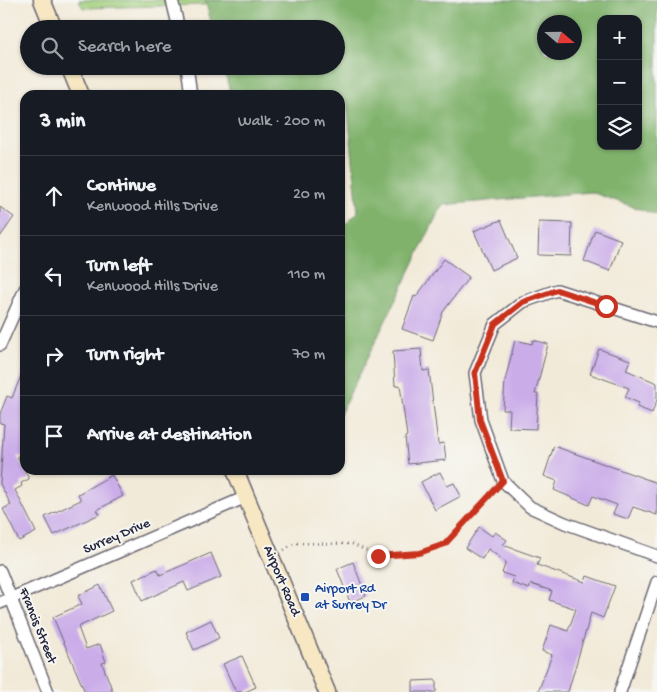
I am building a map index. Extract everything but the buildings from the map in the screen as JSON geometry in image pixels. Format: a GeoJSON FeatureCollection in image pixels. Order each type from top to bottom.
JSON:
{"type":"FeatureCollection","features":[{"type":"Feature","properties":{"kind":"main road"},"geometry":{"type":"LineString","coordinates":[[42,0],[50,20]]}},
{"type":"Feature","properties":{"kind":"main road"},"geometry":{"type":"LineString","coordinates":[[73,75],[79,90]]}},
{"type":"Feature","properties":{"kind":"main road","name":"Airport Road"},"geometry":{"type":"LineString","coordinates":[[237,475],[327,692]]}},
{"type":"Feature","properties":{"kind":"street"},"geometry":{"type":"LineString","coordinates":[[172,0],[177,20]]}},
{"type":"Feature","properties":{"kind":"street"},"geometry":{"type":"LineString","coordinates":[[188,75],[190,90]]}},
{"type":"Feature","properties":{"kind":"street"},"geometry":{"type":"LineString","coordinates":[[657,322],[557,290],[523,302],[495,324],[475,373],[480,420],[503,481],[530,507],[565,523],[657,556]]}},
{"type":"Feature","properties":{"kind":"street"},"geometry":{"type":"LineString","coordinates":[[0,345],[20,300]]}},
{"type":"Feature","properties":{"kind":"street","name":"Surrey Drive"},"geometry":{"type":"LineString","coordinates":[[5,601],[246,497]]}},
{"type":"Feature","properties":{"kind":"street","name":"Francis Street"},"geometry":{"type":"LineString","coordinates":[[0,571],[5,601],[48,692]]}},
{"type":"Feature","properties":{"kind":"street"},"geometry":{"type":"LineString","coordinates":[[620,692],[657,582]]}},
{"type":"Feature","properties":{"kind":"path"},"geometry":{"type":"LineString","coordinates":[[271,557],[295,543],[352,544],[378,556],[419,553],[445,544],[503,481]]}},
{"type":"Feature","properties":{"kind":"green space"},"geometry":{"type":"Polygon","coordinates":[[[79,0],[238,0],[235,4],[83,8],[79,0]]]}},
{"type":"Feature","properties":{"kind":"green space"},"geometry":{"type":"Polygon","coordinates":[[[205,0],[657,0],[657,215],[591,192],[442,205],[345,404],[345,225],[358,212],[345,90],[230,90],[225,75],[345,75],[345,20],[211,20],[205,0]]]}},
{"type":"Feature","properties":{"kind":"place","name":"Airport Rd at Surrey Dr"},"geometry":{"type":"Point","coordinates":[305,597]}},
{"type":"Feature","properties":{"kind":"route"},"geometry":{"type":"LineString","coordinates":[[378,556],[419,553],[445,544],[503,481],[480,420],[475,373],[495,324],[523,302],[557,290],[606,306]]}}]}
